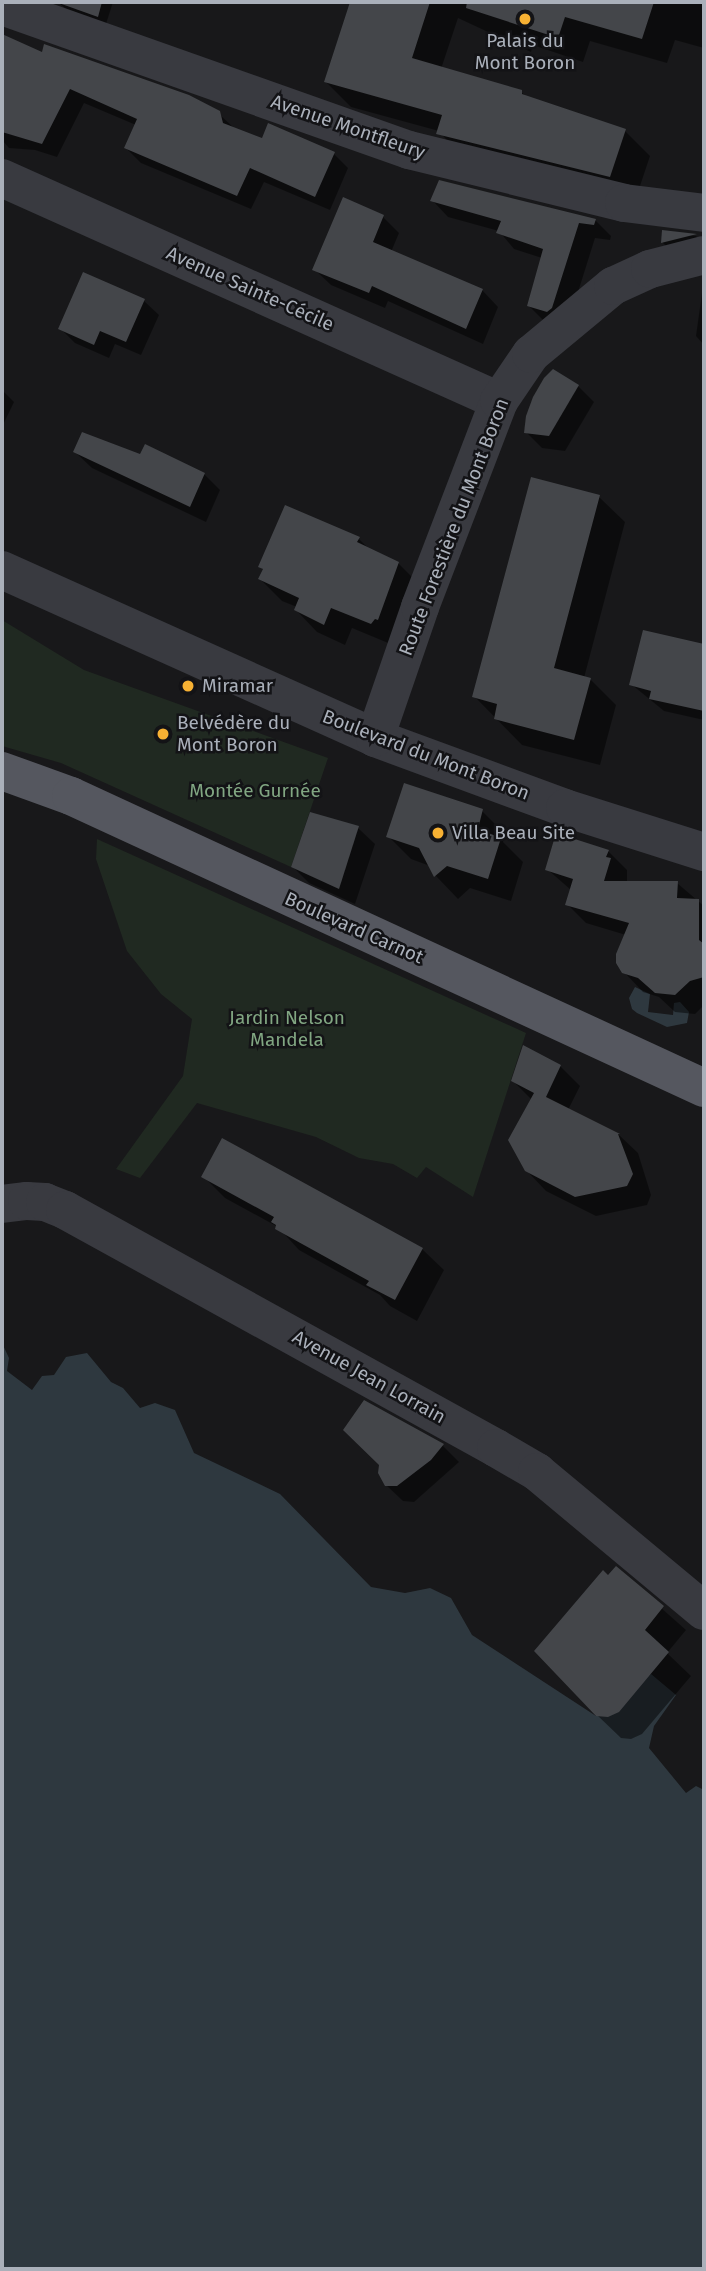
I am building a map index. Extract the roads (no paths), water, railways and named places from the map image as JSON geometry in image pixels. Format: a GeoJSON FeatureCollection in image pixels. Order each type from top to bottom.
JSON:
{"type":"FeatureCollection","features":[{"type":"Feature","properties":{"kind":"main road","name":"Boulevard Carnot"},"geometry":{"type":"LineString","coordinates":[[2,771],[71,796],[704,1088]]}},
{"type":"Feature","properties":{"kind":"street","name":"Avenue Montfleury"},"geometry":{"type":"LineString","coordinates":[[2,6],[409,150],[624,204],[704,212]]}},
{"type":"Feature","properties":{"kind":"street","name":"Avenue Sainte-Cécile"},"geometry":{"type":"LineString","coordinates":[[2,178],[499,401]]}},
{"type":"Feature","properties":{"kind":"street","name":"Route Forestière du Mont Boron"},"geometry":{"type":"LineString","coordinates":[[375,738],[499,401],[531,354],[612,286],[650,269],[704,255]]}},
{"type":"Feature","properties":{"kind":"street","name":"Boulevard du Mont Boron"},"geometry":{"type":"LineString","coordinates":[[2,570],[375,738],[565,808],[704,852]]}},
{"type":"Feature","properties":{"kind":"street"},"geometry":{"type":"LineString","coordinates":[[2,1172],[15,1202]]}},
{"type":"Feature","properties":{"kind":"street","name":"Avenue Jean Lorrain"},"geometry":{"type":"LineString","coordinates":[[15,1202],[45,1202],[87,1222],[517,1460],[537,1472],[704,1611]]}},
{"type":"Feature","properties":{"kind":"place","name":"Palais du Mont Boron"},"geometry":{"type":"Point","coordinates":[525,19]}},
{"type":"Feature","properties":{"kind":"place","name":"Miramar"},"geometry":{"type":"Point","coordinates":[188,686]}},
{"type":"Feature","properties":{"kind":"place","name":"Belvédère du Mont Boron"},"geometry":{"type":"Point","coordinates":[163,734]}},
{"type":"Feature","properties":{"kind":"place","name":"Villa Beau Site"},"geometry":{"type":"Point","coordinates":[438,833]}},
{"type":"Feature","properties":{"kind":"park label","name":"Montée Gurnée"},"geometry":{"type":"Point","coordinates":[255,791]}},
{"type":"Feature","properties":{"kind":"park label","name":"Jardin Nelson Mandela"},"geometry":{"type":"Point","coordinates":[287,1029]}}]}
